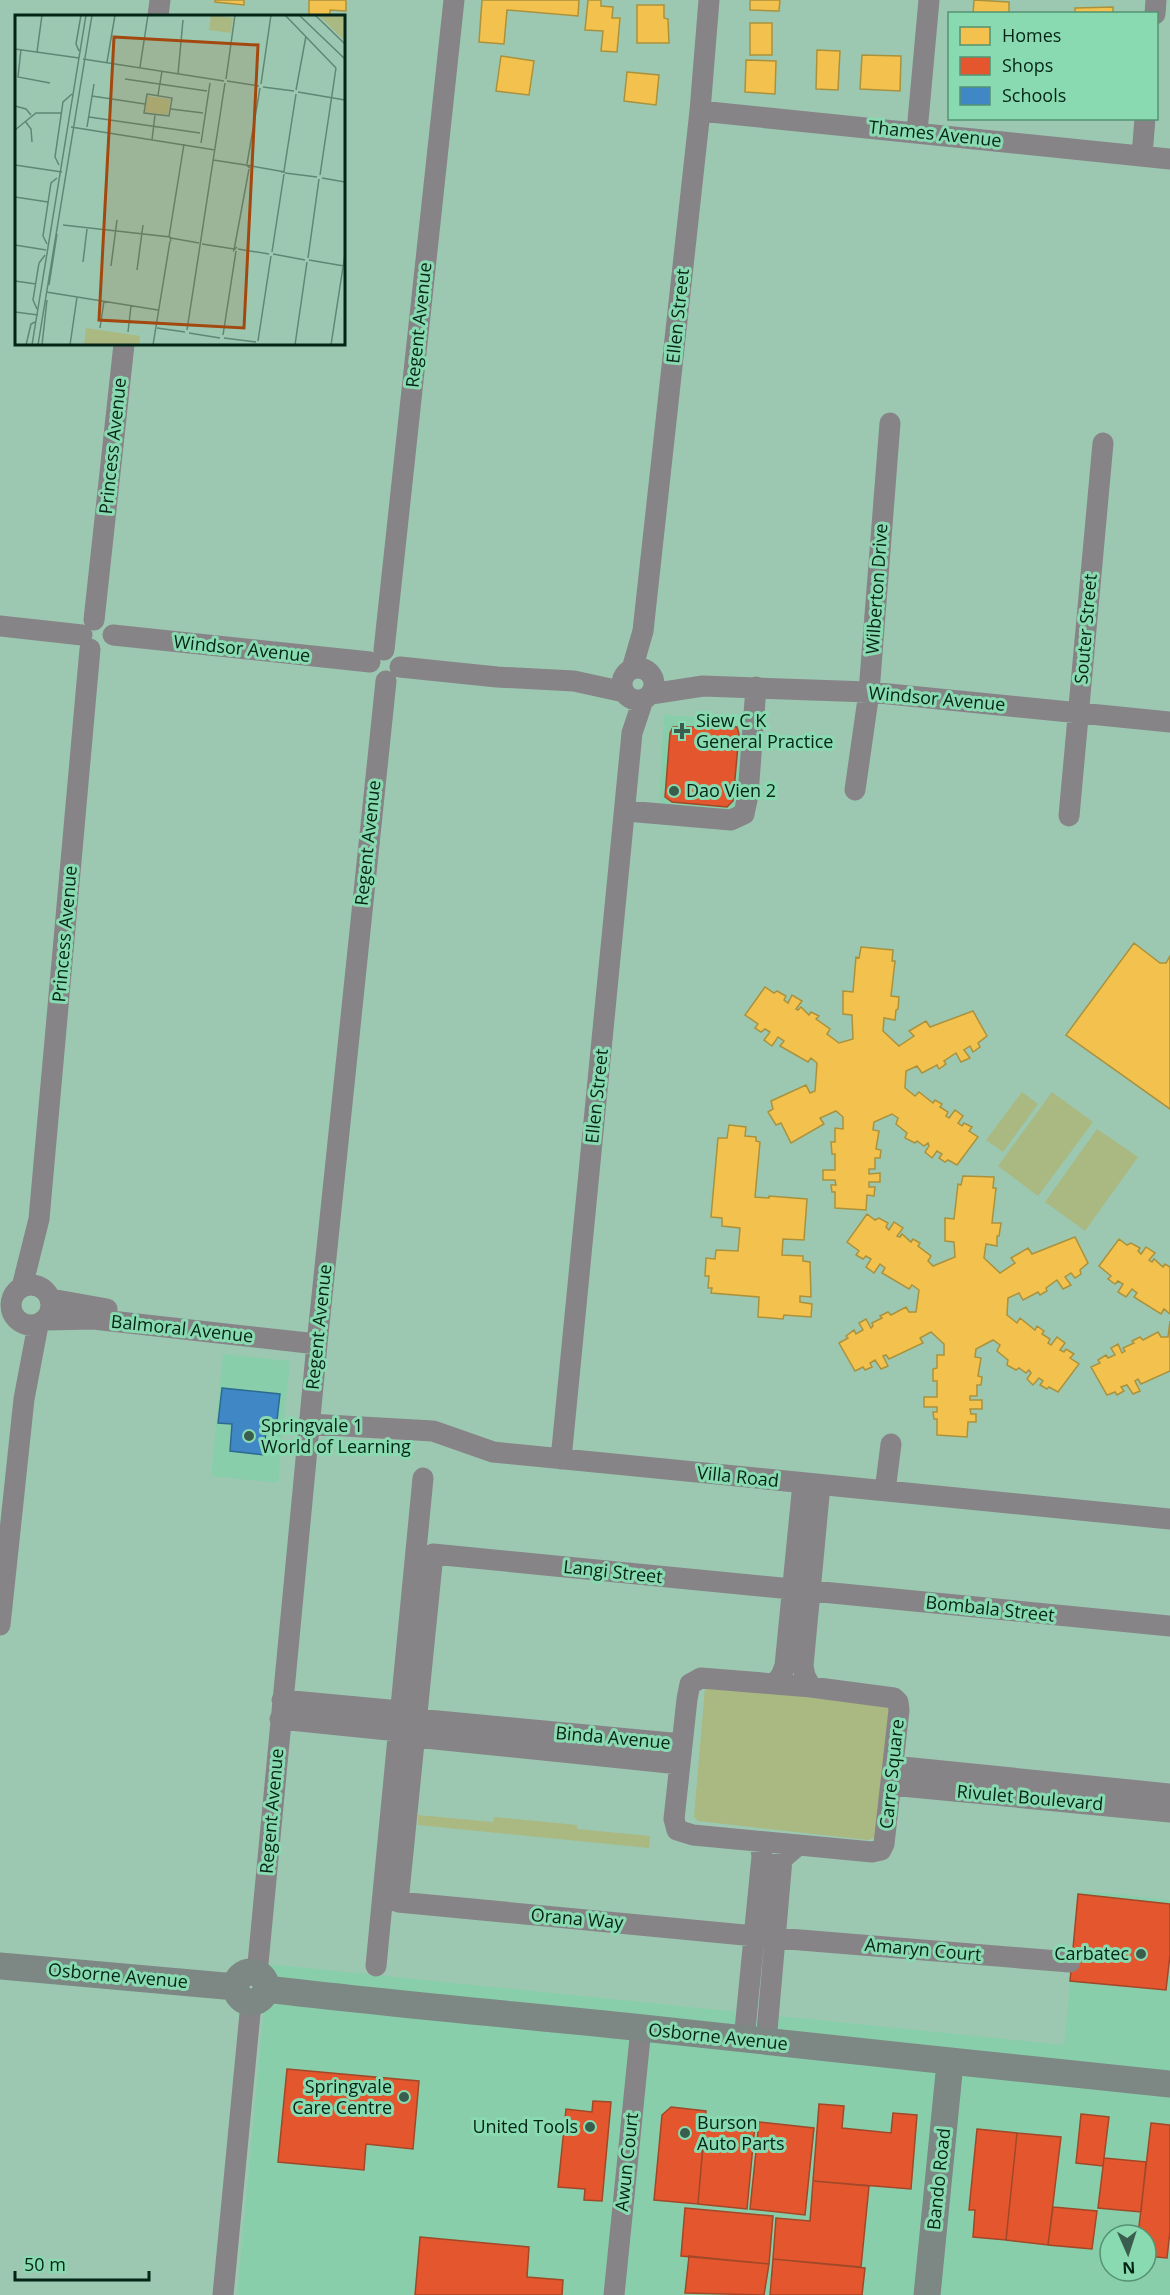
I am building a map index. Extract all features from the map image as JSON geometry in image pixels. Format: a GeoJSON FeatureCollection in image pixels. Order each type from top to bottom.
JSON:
{"type":"FeatureCollection","features":[{"type":"Feature","properties":{"kind":"main road","name":"Osborne Avenue"},"geometry":{"type":"LineString","coordinates":[[0,1966],[253,1988],[950,2063],[1170,2084]]}},
{"type":"Feature","properties":{"kind":"main road","name":"Bando Road"},"geometry":{"type":"LineString","coordinates":[[927,2295],[950,2063]]}},
{"type":"Feature","properties":{"kind":"street"},"geometry":{"type":"LineString","coordinates":[[158,15],[160,0]]}},
{"type":"Feature","properties":{"kind":"street","name":"Regent Avenue"},"geometry":{"type":"LineString","coordinates":[[377,656],[454,0]]}},
{"type":"Feature","properties":{"kind":"street","name":"Ellen Street"},"geometry":{"type":"LineString","coordinates":[[561,1458],[643,632],[700,111],[709,0]]}},
{"type":"Feature","properties":{"kind":"street"},"geometry":{"type":"LineString","coordinates":[[917,132],[929,0]]}},
{"type":"Feature","properties":{"kind":"street","name":"Thames Avenue"},"geometry":{"type":"LineString","coordinates":[[700,111],[1170,159]]}},
{"type":"Feature","properties":{"kind":"street"},"geometry":{"type":"LineString","coordinates":[[1142,156],[1145,120]]}},
{"type":"Feature","properties":{"kind":"street","name":"Princess Avenue"},"geometry":{"type":"LineString","coordinates":[[0,1625],[24,1399],[46,1309],[39,1220],[89,635],[124,345]]}},
{"type":"Feature","properties":{"kind":"street","name":"Wilberton Drive"},"geometry":{"type":"LineString","coordinates":[[855,790],[869,692],[890,423]]}},
{"type":"Feature","properties":{"kind":"street","name":"Souter Street"},"geometry":{"type":"LineString","coordinates":[[1069,816],[1102,443]]}},
{"type":"Feature","properties":{"kind":"street"},"geometry":{"type":"LineString","coordinates":[[0,626],[89,635]]}},
{"type":"Feature","properties":{"kind":"street","name":"Windsor Avenue"},"geometry":{"type":"LineString","coordinates":[[89,635],[96,651],[106,649],[113,640],[113,635],[377,656]]}},
{"type":"Feature","properties":{"kind":"street"},"geometry":{"type":"LineString","coordinates":[[377,656],[371,673],[376,679],[393,674]]}},
{"type":"Feature","properties":{"kind":"street","name":"Regent Avenue"},"geometry":{"type":"LineString","coordinates":[[223,2295],[318,1337],[393,674]]}},
{"type":"Feature","properties":{"kind":"street","name":"Windsor Avenue"},"geometry":{"type":"LineString","coordinates":[[393,674],[869,692],[1170,722]]}},
{"type":"Feature","properties":{"kind":"street"},"geometry":{"type":"LineString","coordinates":[[626,811],[731,819],[744,814],[748,795],[756,687]]}},
{"type":"Feature","properties":{"kind":"street","name":"Princess Avenue"},"geometry":{"type":"LineString","coordinates":[[24,1399],[11,1305],[39,1220]]}},
{"type":"Feature","properties":{"kind":"street"},"geometry":{"type":"LineString","coordinates":[[35,1285],[46,1309],[27,1325],[11,1305],[35,1285]]}},
{"type":"Feature","properties":{"kind":"street","name":"Balmoral Avenue"},"geometry":{"type":"LineString","coordinates":[[46,1309],[93,1319],[318,1337]]}},
{"type":"Feature","properties":{"kind":"street","name":"Villa Road"},"geometry":{"type":"LineString","coordinates":[[309,1424],[433,1431],[493,1452],[1170,1519]]}},
{"type":"Feature","properties":{"kind":"street"},"geometry":{"type":"LineString","coordinates":[[885,1491],[891,1444]]}},
{"type":"Feature","properties":{"kind":"street"},"geometry":{"type":"LineString","coordinates":[[375,1966],[407,1725],[423,1478]]}},
{"type":"Feature","properties":{"kind":"street"},"geometry":{"type":"LineString","coordinates":[[774,1684],[781,1676],[785,1666],[801,1591],[811,1484]]}},
{"type":"Feature","properties":{"kind":"street","name":"Langi Street"},"geometry":{"type":"LineString","coordinates":[[407,1725],[433,1554],[801,1591]]}},
{"type":"Feature","properties":{"kind":"street"},"geometry":{"type":"LineString","coordinates":[[801,1591],[803,1666],[811,1688]]}},
{"type":"Feature","properties":{"kind":"street","name":"Bombala Street"},"geometry":{"type":"LineString","coordinates":[[801,1591],[1170,1626]]}},
{"type":"Feature","properties":{"kind":"street","name":"Carre Square"},"geometry":{"type":"LineString","coordinates":[[708,1678],[774,1684],[894,1698],[898,1702],[892,1776],[884,1844],[881,1850],[872,1852],[797,1846],[687,1834],[677,1830],[674,1820],[690,1684],[693,1681],[708,1678]]}},
{"type":"Feature","properties":{"kind":"street","name":"Binda Avenue"},"geometry":{"type":"LineString","coordinates":[[281,1709],[544,1741],[681,1754]]}},
{"type":"Feature","properties":{"kind":"street","name":"Orana Way"},"geometry":{"type":"LineString","coordinates":[[407,1725],[398,1902],[766,1937]]}},
{"type":"Feature","properties":{"kind":"street","name":"Rivulet Boulevard"},"geometry":{"type":"LineString","coordinates":[[892,1776],[1080,1794],[1170,1794]]}},
{"type":"Feature","properties":{"kind":"street","name":"Rivulet Boulevard"},"geometry":{"type":"LineString","coordinates":[[1080,1794],[1170,1812]]}},
{"type":"Feature","properties":{"kind":"street"},"geometry":{"type":"LineString","coordinates":[[760,1842],[766,1937]]}},
{"type":"Feature","properties":{"kind":"street"},"geometry":{"type":"LineString","coordinates":[[755,2041],[766,1937],[782,1859],[797,1846]]}},
{"type":"Feature","properties":{"kind":"street","name":"Amaryn Court"},"geometry":{"type":"LineString","coordinates":[[766,1937],[1070,1962]]}},
{"type":"Feature","properties":{"kind":"street","name":"Awun Court"},"geometry":{"type":"LineString","coordinates":[[614,2295],[641,2028]]}},
{"type":"Feature","properties":{"kind":"shaded area"},"geometry":{"type":"Polygon","coordinates":[[[664,715],[748,720],[741,809],[727,815],[659,804],[664,715]]]}},
{"type":"Feature","properties":{"kind":"shaded area"},"geometry":{"type":"Polygon","coordinates":[[[1022,1092],[1038,1104],[1003,1152],[986,1140],[1022,1092]]]}},
{"type":"Feature","properties":{"kind":"shaded area"},"geometry":{"type":"Polygon","coordinates":[[[1052,1092],[1093,1122],[1038,1196],[998,1166],[1052,1092]]]}},
{"type":"Feature","properties":{"kind":"shaded area"},"geometry":{"type":"Polygon","coordinates":[[[1097,1129],[1138,1157],[1085,1231],[1045,1202],[1097,1129]]]}},
{"type":"Feature","properties":{"kind":"shaded area","name":"Springvale 1 World of Learning"},"geometry":{"type":"Polygon","coordinates":[[[223,1354],[290,1361],[278,1483],[211,1476],[223,1354]]]}},
{"type":"Feature","properties":{"kind":"shaded area"},"geometry":{"type":"Polygon","coordinates":[[[705,1688],[890,1702],[881,1836],[868,1840],[698,1821],[694,1817],[705,1688]]]}},
{"type":"Feature","properties":{"kind":"shaded area"},"geometry":{"type":"Polygon","coordinates":[[[418,1815],[493,1822],[494,1817],[577,1825],[577,1829],[650,1836],[649,1848],[418,1825],[418,1815]]]}},
{"type":"Feature","properties":{"kind":"shaded area"},"geometry":{"type":"Polygon","coordinates":[[[1082,1891],[1170,1900],[1170,2295],[237,2295],[268,1964],[1064,2045],[1078,1894],[1082,1891]]]}},
{"type":"Feature","properties":{"kind":"building: Homes"},"geometry":{"type":"Polygon","coordinates":[[[215,0],[244,0],[244,5],[215,2],[215,0]]]}},
{"type":"Feature","properties":{"kind":"building: Homes"},"geometry":{"type":"Polygon","coordinates":[[[309,0],[346,0],[346,11],[330,10],[330,15],[309,15],[309,0]]]}},
{"type":"Feature","properties":{"kind":"building: Homes"},"geometry":{"type":"Polygon","coordinates":[[[482,0],[579,0],[578,16],[507,10],[504,44],[479,42],[482,0]]]}},
{"type":"Feature","properties":{"kind":"building: Homes"},"geometry":{"type":"Polygon","coordinates":[[[588,0],[601,0],[601,6],[613,7],[612,18],[620,18],[617,52],[601,51],[603,31],[585,30],[588,0]]]}},
{"type":"Feature","properties":{"kind":"building: Homes"},"geometry":{"type":"Polygon","coordinates":[[[750,0],[780,0],[779,11],[750,10],[750,0]]]}},
{"type":"Feature","properties":{"kind":"building: Homes"},"geometry":{"type":"Polygon","coordinates":[[[974,0],[1009,2],[1009,12],[973,12],[974,0]]]}},
{"type":"Feature","properties":{"kind":"building: Homes"},"geometry":{"type":"Polygon","coordinates":[[[637,5],[664,5],[664,18],[668,19],[669,43],[637,43],[637,5]]]}},
{"type":"Feature","properties":{"kind":"building: Homes"},"geometry":{"type":"Polygon","coordinates":[[[1113,7],[1113,12],[1075,12],[1075,8],[1113,7]]]}},
{"type":"Feature","properties":{"kind":"building: Homes"},"geometry":{"type":"Polygon","coordinates":[[[750,23],[772,23],[772,55],[750,55],[750,23]]]}},
{"type":"Feature","properties":{"kind":"building: Homes"},"geometry":{"type":"Polygon","coordinates":[[[817,50],[840,51],[838,90],[816,89],[817,50]]]}},
{"type":"Feature","properties":{"kind":"building: Homes"},"geometry":{"type":"Polygon","coordinates":[[[862,55],[901,56],[900,91],[860,89],[862,55]]]}},
{"type":"Feature","properties":{"kind":"building: Homes"},"geometry":{"type":"Polygon","coordinates":[[[501,56],[534,61],[529,95],[496,91],[501,56]]]}},
{"type":"Feature","properties":{"kind":"building: Homes"},"geometry":{"type":"Polygon","coordinates":[[[746,60],[776,61],[775,94],[745,92],[746,60]]]}},
{"type":"Feature","properties":{"kind":"building: Homes"},"geometry":{"type":"Polygon","coordinates":[[[627,72],[659,75],[656,105],[624,101],[627,72]]]}},
{"type":"Feature","properties":{"kind":"building: Homes"},"geometry":{"type":"Polygon","coordinates":[[[1134,943],[1160,963],[1166,963],[1170,956],[1170,1109],[1066,1035],[1134,943]]]}},
{"type":"Feature","properties":{"kind":"building: Homes"},"geometry":{"type":"Polygon","coordinates":[[[861,947],[893,950],[892,961],[895,961],[891,996],[899,997],[898,1009],[895,1020],[884,1018],[883,1031],[899,1046],[914,1036],[909,1031],[926,1021],[930,1027],[973,1011],[987,1036],[978,1043],[980,1047],[973,1052],[970,1046],[964,1050],[970,1058],[961,1062],[956,1053],[944,1061],[946,1064],[939,1069],[937,1065],[922,1073],[917,1066],[906,1071],[905,1088],[915,1096],[919,1092],[933,1103],[935,1100],[942,1104],[940,1107],[948,1112],[946,1116],[949,1118],[955,1110],[963,1116],[958,1123],[972,1127],[969,1131],[978,1137],[957,1165],[939,1158],[942,1154],[937,1151],[932,1158],[925,1152],[929,1146],[928,1143],[924,1146],[917,1141],[915,1143],[905,1138],[907,1133],[896,1124],[898,1118],[892,1114],[874,1122],[873,1130],[879,1131],[876,1149],[881,1150],[880,1158],[875,1158],[875,1169],[869,1169],[869,1174],[880,1173],[880,1182],[869,1182],[869,1187],[875,1187],[874,1196],[867,1195],[866,1210],[835,1208],[835,1192],[832,1192],[831,1185],[836,1185],[835,1180],[823,1180],[823,1170],[835,1170],[835,1154],[832,1154],[831,1142],[835,1142],[835,1128],[843,1129],[843,1117],[836,1111],[820,1118],[824,1124],[791,1143],[781,1123],[776,1125],[768,1112],[773,1109],[771,1101],[806,1085],[810,1093],[815,1091],[817,1063],[811,1058],[808,1062],[780,1046],[784,1041],[778,1037],[772,1046],[764,1040],[770,1032],[765,1029],[761,1032],[755,1028],[758,1024],[745,1015],[765,987],[774,993],[777,991],[786,996],[784,1000],[788,1003],[792,995],[802,1001],[796,1009],[801,1007],[809,1015],[811,1012],[819,1016],[816,1019],[830,1029],[827,1034],[839,1043],[853,1039],[852,1015],[843,1014],[843,991],[853,992],[856,957],[859,958],[861,947]]]}},
{"type":"Feature","properties":{"kind":"building: Homes"},"geometry":{"type":"Polygon","coordinates":[[[729,1125],[746,1127],[745,1136],[756,1137],[756,1141],[760,1142],[755,1197],[807,1199],[804,1240],[783,1239],[782,1255],[803,1256],[803,1261],[810,1262],[811,1297],[800,1296],[800,1302],[812,1304],[811,1317],[784,1315],[783,1319],[758,1317],[759,1297],[711,1293],[712,1288],[708,1288],[709,1276],[705,1276],[706,1258],[715,1259],[716,1250],[738,1251],[740,1228],[722,1226],[722,1218],[711,1217],[718,1138],[727,1138],[729,1125]]]}},
{"type":"Feature","properties":{"kind":"building: Homes"},"geometry":{"type":"Polygon","coordinates":[[[963,1176],[994,1177],[993,1188],[996,1188],[992,1223],[1001,1223],[997,1246],[986,1244],[984,1258],[1000,1273],[1015,1263],[1011,1258],[1028,1248],[1032,1254],[1075,1237],[1088,1263],[1080,1270],[1081,1274],[1075,1278],[1071,1273],[1065,1277],[1071,1285],[1063,1289],[1057,1280],[1040,1295],[1038,1292],[1023,1300],[1019,1293],[1008,1298],[1007,1315],[1017,1323],[1020,1318],[1035,1330],[1037,1326],[1044,1331],[1042,1334],[1050,1339],[1048,1343],[1051,1345],[1057,1337],[1065,1343],[1060,1350],[1064,1352],[1066,1349],[1074,1354],[1070,1358],[1079,1364],[1058,1392],[1040,1385],[1043,1381],[1039,1378],[1033,1385],[1027,1379],[1031,1373],[1029,1370],[1026,1373],[1019,1368],[1016,1370],[1007,1365],[1008,1360],[997,1351],[1000,1345],[993,1340],[976,1349],[975,1357],[981,1358],[978,1376],[982,1377],[981,1385],[977,1385],[977,1396],[970,1396],[970,1400],[982,1400],[982,1409],[970,1409],[971,1414],[976,1414],[976,1422],[968,1422],[967,1437],[937,1435],[937,1419],[934,1419],[933,1412],[937,1412],[937,1407],[924,1407],[924,1397],[937,1397],[937,1381],[933,1381],[933,1369],[937,1368],[937,1355],[944,1355],[944,1344],[931,1332],[920,1338],[923,1343],[889,1359],[886,1355],[883,1356],[888,1366],[881,1369],[875,1360],[870,1363],[872,1367],[865,1370],[863,1367],[855,1371],[839,1343],[848,1338],[846,1336],[854,1330],[856,1334],[863,1330],[859,1323],[866,1319],[871,1328],[872,1323],[888,1312],[891,1315],[906,1307],[909,1312],[916,1312],[919,1290],[912,1285],[909,1289],[882,1273],[885,1268],[880,1264],[874,1273],[866,1267],[871,1259],[866,1256],[863,1259],[856,1255],[859,1251],[847,1242],[867,1214],[875,1220],[879,1218],[888,1223],[886,1227],[889,1230],[894,1222],[903,1228],[897,1236],[900,1237],[902,1234],[911,1242],[913,1239],[920,1243],[918,1246],[931,1256],[928,1261],[933,1266],[955,1257],[954,1242],[945,1241],[945,1218],[954,1219],[958,1184],[961,1185],[963,1176]]]}},
{"type":"Feature","properties":{"kind":"building: Homes"},"geometry":{"type":"Polygon","coordinates":[[[1119,1239],[1127,1245],[1131,1243],[1140,1248],[1138,1251],[1141,1254],[1146,1247],[1155,1253],[1149,1260],[1152,1262],[1154,1259],[1163,1267],[1165,1264],[1170,1267],[1170,1314],[1164,1309],[1161,1314],[1134,1297],[1137,1293],[1132,1289],[1126,1297],[1118,1292],[1123,1284],[1118,1281],[1115,1284],[1108,1279],[1111,1276],[1099,1266],[1119,1239]]]}},
{"type":"Feature","properties":{"kind":"building: Homes"},"geometry":{"type":"Polygon","coordinates":[[[1170,1321],[1170,1371],[1141,1384],[1138,1379],[1135,1381],[1140,1391],[1133,1394],[1127,1385],[1121,1387],[1124,1391],[1117,1395],[1115,1392],[1107,1395],[1091,1367],[1100,1363],[1098,1360],[1106,1355],[1108,1358],[1115,1355],[1111,1348],[1118,1344],[1122,1353],[1125,1351],[1123,1348],[1140,1337],[1143,1340],[1158,1332],[1161,1337],[1168,1337],[1170,1321]]]}},
{"type":"Feature","properties":{"kind":"building: Shops"},"geometry":{"type":"Polygon","coordinates":[[[673,727],[737,727],[739,734],[733,801],[727,807],[672,802],[665,797],[670,733],[673,727]]]}},
{"type":"Feature","properties":{"kind":"building: Shops"},"geometry":{"type":"Polygon","coordinates":[[[1078,1894],[1170,1904],[1170,1955],[1166,1990],[1070,1981],[1078,1894]]]}},
{"type":"Feature","properties":{"kind":"building: Shops"},"geometry":{"type":"Polygon","coordinates":[[[287,2069],[419,2081],[413,2149],[366,2144],[364,2170],[278,2162],[287,2069]]]}},
{"type":"Feature","properties":{"kind":"building: Shops"},"geometry":{"type":"Polygon","coordinates":[[[593,2101],[611,2102],[602,2201],[584,2200],[585,2189],[558,2187],[566,2109],[592,2112],[593,2101]]]}},
{"type":"Feature","properties":{"kind":"building: Shops"},"geometry":{"type":"Polygon","coordinates":[[[819,2104],[844,2106],[842,2128],[891,2133],[893,2113],[917,2115],[911,2189],[813,2181],[819,2104]]]}},
{"type":"Feature","properties":{"kind":"building: Shops"},"geometry":{"type":"Polygon","coordinates":[[[671,2107],[706,2111],[698,2204],[654,2200],[662,2115],[671,2107]]]}},
{"type":"Feature","properties":{"kind":"building: Shops"},"geometry":{"type":"Polygon","coordinates":[[[1081,2114],[1109,2117],[1103,2166],[1076,2163],[1081,2114]]]}},
{"type":"Feature","properties":{"kind":"building: Shops"},"geometry":{"type":"Polygon","coordinates":[[[705,2120],[755,2125],[747,2209],[698,2204],[705,2120]]]}},
{"type":"Feature","properties":{"kind":"building: Shops"},"geometry":{"type":"Polygon","coordinates":[[[759,2122],[814,2128],[805,2215],[750,2209],[759,2122]]]}},
{"type":"Feature","properties":{"kind":"building: Shops"},"geometry":{"type":"Polygon","coordinates":[[[1151,2123],[1170,2125],[1170,2231],[1167,2258],[1158,2257],[1158,2223],[1139,2223],[1151,2123]]]}},
{"type":"Feature","properties":{"kind":"building: Shops"},"geometry":{"type":"Polygon","coordinates":[[[977,2129],[1017,2133],[1006,2240],[973,2237],[975,2210],[969,2210],[977,2129]]]}},
{"type":"Feature","properties":{"kind":"building: Shops"},"geometry":{"type":"Polygon","coordinates":[[[1017,2133],[1061,2137],[1048,2245],[1006,2240],[1017,2133]]]}},
{"type":"Feature","properties":{"kind":"building: Shops"},"geometry":{"type":"Polygon","coordinates":[[[1104,2158],[1146,2162],[1141,2212],[1098,2208],[1104,2158]]]}},
{"type":"Feature","properties":{"kind":"building: Shops"},"geometry":{"type":"Polygon","coordinates":[[[813,2181],[869,2186],[861,2267],[773,2259],[776,2218],[810,2221],[813,2181]]]}},
{"type":"Feature","properties":{"kind":"building: Shops"},"geometry":{"type":"Polygon","coordinates":[[[1053,2207],[1097,2211],[1092,2249],[1048,2245],[1053,2207]]]}},
{"type":"Feature","properties":{"kind":"building: Shops"},"geometry":{"type":"Polygon","coordinates":[[[685,2208],[773,2216],[769,2264],[681,2256],[685,2208]]]}},
{"type":"Feature","properties":{"kind":"building: Shops"},"geometry":{"type":"Polygon","coordinates":[[[420,2237],[529,2247],[527,2277],[563,2280],[562,2295],[415,2295],[420,2237]]]}},
{"type":"Feature","properties":{"kind":"building: Shops"},"geometry":{"type":"Polygon","coordinates":[[[689,2256],[769,2264],[764,2295],[685,2293],[689,2256]]]}},
{"type":"Feature","properties":{"kind":"building: Shops"},"geometry":{"type":"Polygon","coordinates":[[[773,2259],[865,2268],[862,2295],[770,2295],[773,2259]]]}},
{"type":"Feature","properties":{"kind":"building: Schools"},"geometry":{"type":"Polygon","coordinates":[[[222,1388],[280,1394],[276,1429],[266,1428],[264,1455],[230,1451],[232,1424],[218,1423],[222,1388]]]}},
{"type":"Feature","properties":{"kind":"place","name":"Siew C K General Practice"},"geometry":{"type":"Point","coordinates":[682,731]}},
{"type":"Feature","properties":{"kind":"place","name":"Dao Vien 2"},"geometry":{"type":"Point","coordinates":[674,791]}},
{"type":"Feature","properties":{"kind":"place","name":"Springvale 1 World of Learning"},"geometry":{"type":"Point","coordinates":[249,1436]}},
{"type":"Feature","properties":{"kind":"place","name":"Carbatec"},"geometry":{"type":"Point","coordinates":[1141,1954]}},
{"type":"Feature","properties":{"kind":"place","name":"Springvale Care Centre"},"geometry":{"type":"Point","coordinates":[404,2097]}},
{"type":"Feature","properties":{"kind":"place","name":"United Tools"},"geometry":{"type":"Point","coordinates":[590,2127]}},
{"type":"Feature","properties":{"kind":"place","name":"Burson Auto Parts"},"geometry":{"type":"Point","coordinates":[685,2133]}}]}
